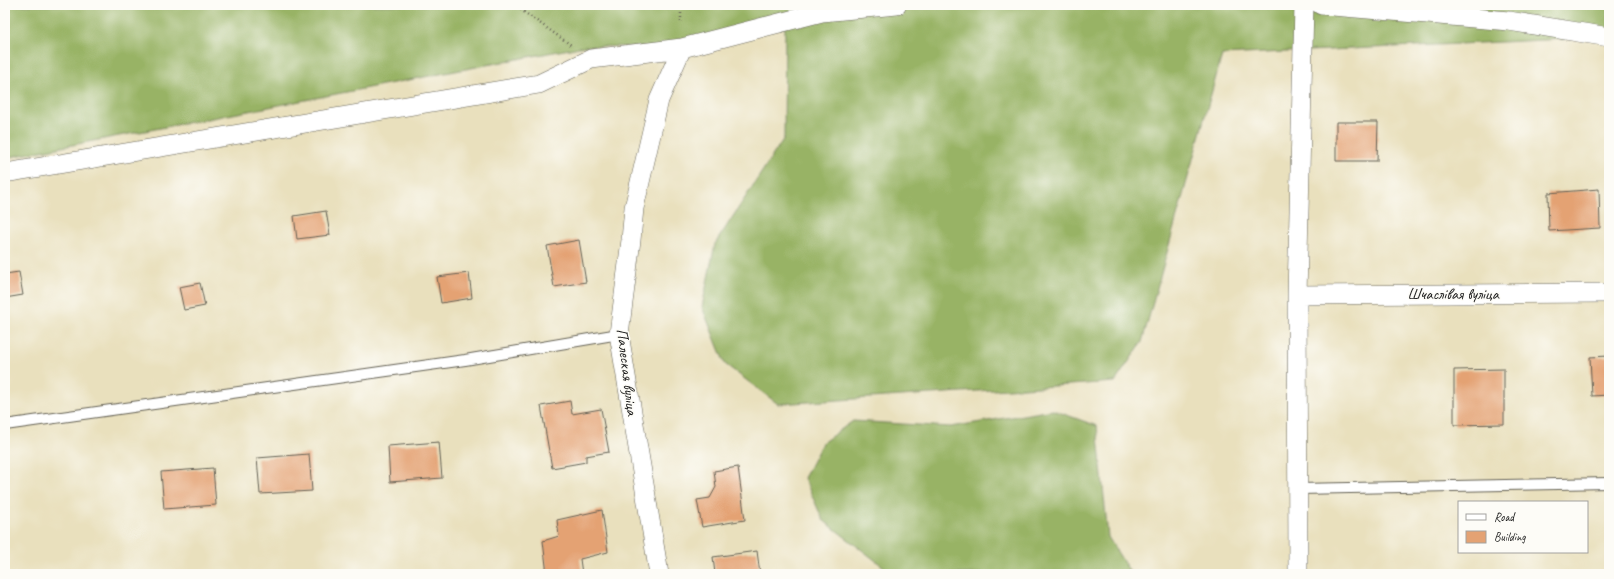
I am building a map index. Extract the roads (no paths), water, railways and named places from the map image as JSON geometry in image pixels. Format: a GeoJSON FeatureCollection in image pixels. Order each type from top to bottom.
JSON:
{"type":"FeatureCollection","features":[{"type":"Feature","properties":{"kind":"street"},"geometry":{"type":"LineString","coordinates":[[5,173],[539,84],[591,59],[682,48],[822,12],[897,5]]}},
{"type":"Feature","properties":{"kind":"street"},"geometry":{"type":"LineString","coordinates":[[1298,574],[1297,295],[1304,5]]}},
{"type":"Feature","properties":{"kind":"street"},"geometry":{"type":"LineString","coordinates":[[1321,5],[1509,21],[1609,36]]}},
{"type":"Feature","properties":{"kind":"street","name":"Палеская вуліца"},"geometry":{"type":"LineString","coordinates":[[659,574],[619,334],[634,208],[659,100],[682,48]]}},
{"type":"Feature","properties":{"kind":"street","name":"Шчаслівая вуліца"},"geometry":{"type":"LineString","coordinates":[[1297,295],[1609,292]]}},
{"type":"Feature","properties":{"kind":"lane"},"geometry":{"type":"LineString","coordinates":[[5,425],[465,360],[619,334]]}},
{"type":"Feature","properties":{"kind":"lane"},"geometry":{"type":"LineString","coordinates":[[1298,489],[1609,483]]}}]}
